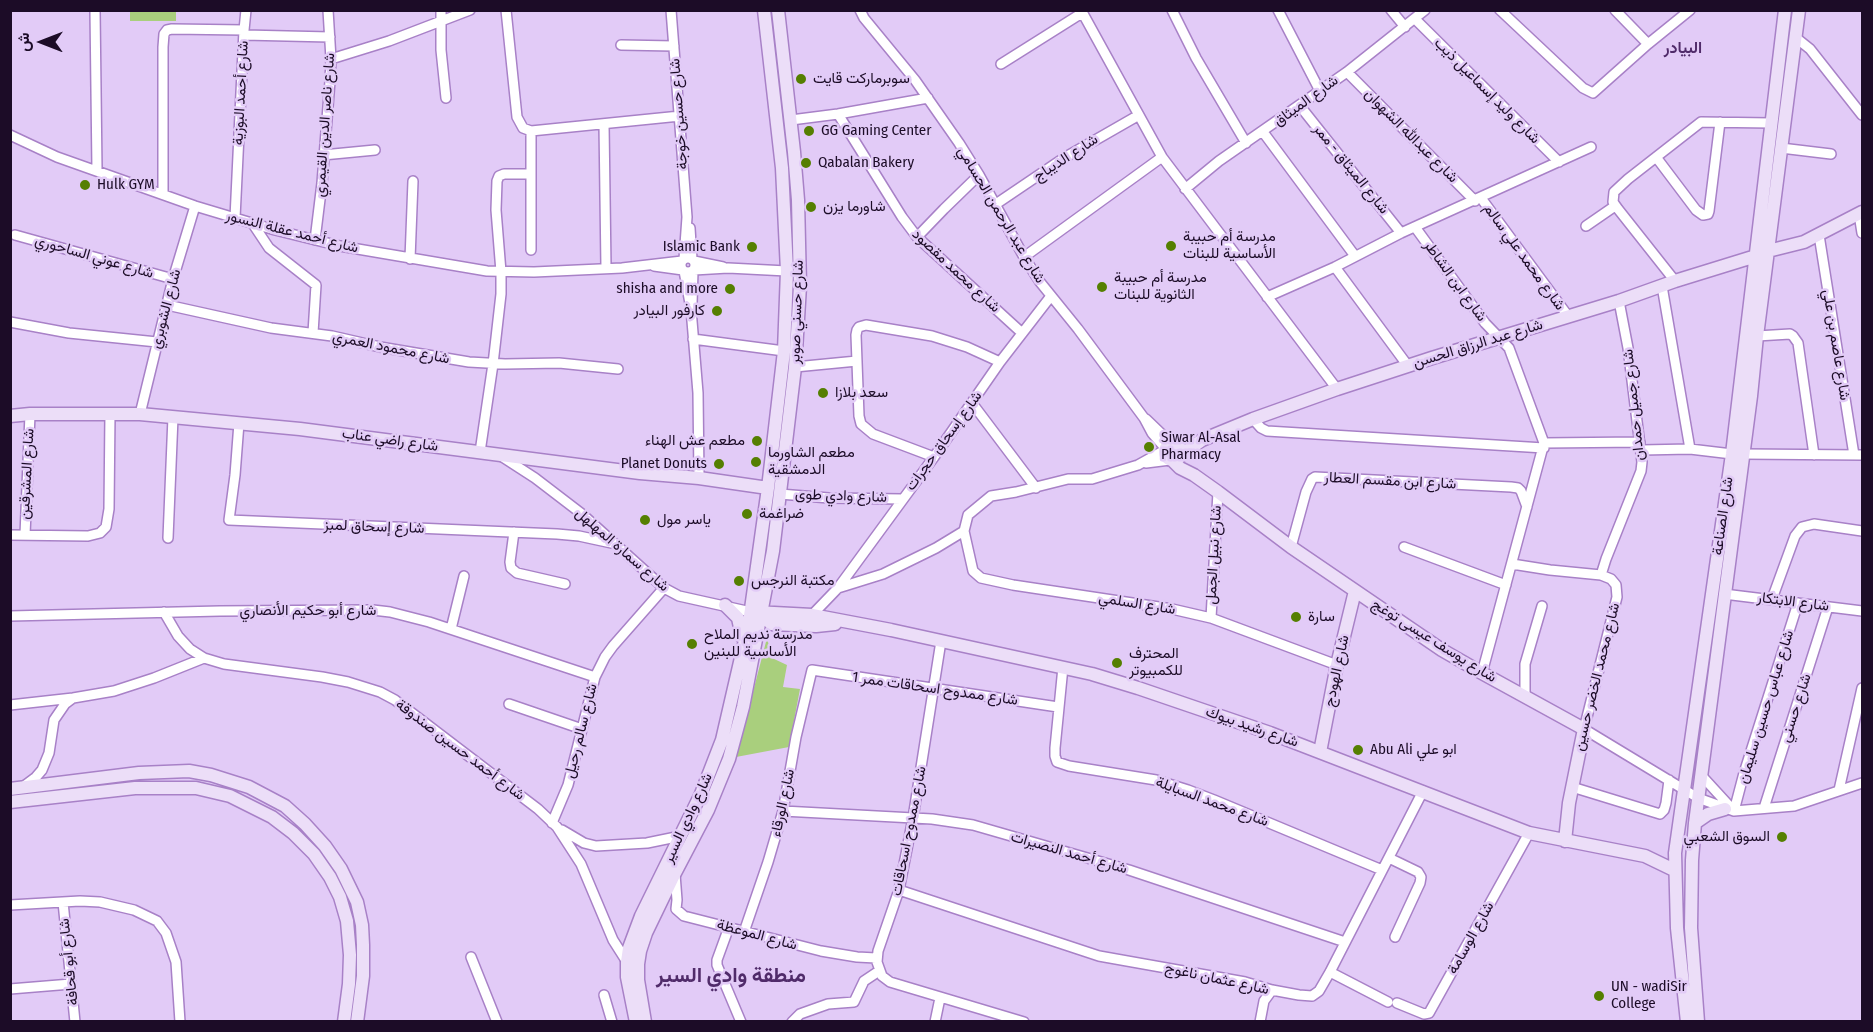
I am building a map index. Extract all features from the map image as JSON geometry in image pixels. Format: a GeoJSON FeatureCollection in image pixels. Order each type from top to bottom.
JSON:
{"type":"FeatureCollection","features":[{"type":"Feature","properties":{"kind":"main road","name":"شارع حسني صوبر"},"geometry":{"type":"LineString","coordinates":[[756,612],[773,551],[780,494],[785,403],[787,271],[782,168],[764,10]]}},
{"type":"Feature","properties":{"kind":"main road","name":"شارع حسني صوبر"},"geometry":{"type":"LineString","coordinates":[[756,612],[768,488],[785,403],[795,367],[800,286],[798,200],[778,10]]}},
{"type":"Feature","properties":{"kind":"main road","name":"شارع الصناعة"},"geometry":{"type":"LineString","coordinates":[[1688,1022],[1677,928],[1675,853],[1756,336],[1771,123],[1785,10]]}},
{"type":"Feature","properties":{"kind":"main road","name":"شارع الصناعة"},"geometry":{"type":"LineString","coordinates":[[1698,1022],[1691,928],[1695,823],[1724,594],[1762,253],[1781,148],[1799,10]]}},
{"type":"Feature","properties":{"kind":"main road","name":"شارع عبد الرزاق الحسن"},"geometry":{"type":"LineString","coordinates":[[1173,452],[1183,442],[1202,440],[1337,389],[1619,301],[1762,253],[1804,242],[1861,214]]}},
{"type":"Feature","properties":{"kind":"main road","name":"شارع راضي عناب"},"geometry":{"type":"LineString","coordinates":[[10,416],[110,413],[239,423],[345,434],[768,488]]}},
{"type":"Feature","properties":{"kind":"main road","name":"شارع يوسف عيسى توغج"},"geometry":{"type":"LineString","coordinates":[[1173,452],[1194,475],[1355,591],[1482,673],[1584,729]]}},
{"type":"Feature","properties":{"kind":"main road","name":"شارع الهودج"},"geometry":{"type":"LineString","coordinates":[[1320,752],[1337,665],[1355,591]]}},
{"type":"Feature","properties":{"kind":"main road"},"geometry":{"type":"LineString","coordinates":[[725,606],[738,618],[743,646]]}},
{"type":"Feature","properties":{"kind":"main road","name":"شارع رشيد بيوك"},"geometry":{"type":"LineString","coordinates":[[756,612],[812,615],[1062,668],[1138,688],[1320,752],[1529,832],[1645,856],[1674,870]]}},
{"type":"Feature","properties":{"kind":"main road","name":"شارع رشيد بيوك"},"geometry":{"type":"LineString","coordinates":[[756,612],[768,622],[775,624],[816,626],[851,623]]}},
{"type":"Feature","properties":{"kind":"main road","name":"شارع وادي السير"},"geometry":{"type":"LineString","coordinates":[[645,1022],[629,948],[641,916],[702,794],[722,740],[743,646],[756,612]]}},
{"type":"Feature","properties":{"kind":"main road","name":"شارع وادي السير"},"geometry":{"type":"LineString","coordinates":[[636,1022],[629,989],[632,963],[708,810],[729,759],[741,715],[756,612]]}},
{"type":"Feature","properties":{"kind":"main road","name":"شارع محمد الخضر حسين"},"geometry":{"type":"LineString","coordinates":[[1565,841],[1572,787],[1584,729]]}},
{"type":"Feature","properties":{"kind":"main road"},"geometry":{"type":"LineString","coordinates":[[16,788],[139,773],[189,771],[211,775],[249,787],[285,806],[325,846],[341,869],[357,902],[363,945],[362,983],[357,1022]]}},
{"type":"Feature","properties":{"kind":"main road"},"geometry":{"type":"LineString","coordinates":[[10,802],[135,788],[196,788],[230,796],[272,817],[293,833],[314,855],[330,877],[340,897],[347,921],[350,955],[350,984],[344,1022]]}},
{"type":"Feature","properties":{"kind":"main road"},"geometry":{"type":"LineString","coordinates":[[1695,823],[1708,814],[1729,810]]}},
{"type":"Feature","properties":{"kind":"main road","name":"شارع رشيد بيوك"},"geometry":{"type":"LineString","coordinates":[[1645,856],[1675,853]]}},
{"type":"Feature","properties":{"kind":"street"},"geometry":{"type":"LineString","coordinates":[[95,10],[98,170]]}},
{"type":"Feature","properties":{"kind":"street"},"geometry":{"type":"LineString","coordinates":[[246,10],[244,32],[330,37]]}},
{"type":"Feature","properties":{"kind":"street","name":"شارع ناصر الدين القيمري"},"geometry":{"type":"LineString","coordinates":[[315,240],[331,59],[328,10]]}},
{"type":"Feature","properties":{"kind":"street"},"geometry":{"type":"LineString","coordinates":[[441,10],[440,44],[446,98]]}},
{"type":"Feature","properties":{"kind":"street"},"geometry":{"type":"LineString","coordinates":[[331,59],[370,48],[470,10]]}},
{"type":"Feature","properties":{"kind":"street"},"geometry":{"type":"LineString","coordinates":[[506,10],[517,117],[520,126],[531,131],[680,116]]}},
{"type":"Feature","properties":{"kind":"street","name":"شارع حسين خوجة"},"geometry":{"type":"LineString","coordinates":[[670,10],[687,217],[688,265],[699,422],[699,478]]}},
{"type":"Feature","properties":{"kind":"street","name":"شارع عبد الرحمن الحسامي"},"geometry":{"type":"LineString","coordinates":[[860,10],[928,98],[979,175],[1024,257],[1051,296],[1144,418],[1173,452]]}},
{"type":"Feature","properties":{"kind":"street"},"geometry":{"type":"LineString","coordinates":[[1172,10],[1196,58],[1246,142]]}},
{"type":"Feature","properties":{"kind":"street"},"geometry":{"type":"LineString","coordinates":[[1278,10],[1320,91]]}},
{"type":"Feature","properties":{"kind":"street"},"geometry":{"type":"LineString","coordinates":[[1391,10],[1405,27]]}},
{"type":"Feature","properties":{"kind":"street","name":"شارع الميثاق"},"geometry":{"type":"LineString","coordinates":[[1185,189],[1246,142],[1347,72],[1425,10]]}},
{"type":"Feature","properties":{"kind":"street"},"geometry":{"type":"LineString","coordinates":[[1500,10],[1590,92],[1597,91],[1648,44],[1690,10]]}},
{"type":"Feature","properties":{"kind":"street"},"geometry":{"type":"LineString","coordinates":[[1615,10],[1648,44]]}},
{"type":"Feature","properties":{"kind":"street"},"geometry":{"type":"LineString","coordinates":[[1001,64],[1081,12],[1162,157],[1337,389]]}},
{"type":"Feature","properties":{"kind":"street","name":"شارع وليد إسماعيل ذيب"},"geometry":{"type":"LineString","coordinates":[[1415,19],[1559,162]]}},
{"type":"Feature","properties":{"kind":"street","name":"شارع أحمد البوزية"},"geometry":{"type":"LineString","coordinates":[[163,194],[164,34],[167,30],[172,29],[244,32],[235,218]]}},
{"type":"Feature","properties":{"kind":"street"},"geometry":{"type":"LineString","coordinates":[[1795,37],[1810,49],[1863,115]]}},
{"type":"Feature","properties":{"kind":"street"},"geometry":{"type":"LineString","coordinates":[[621,45],[674,46]]}},
{"type":"Feature","properties":{"kind":"street","name":"شارع عبدالله الشهوان"},"geometry":{"type":"LineString","coordinates":[[1347,72],[1478,199]]}},
{"type":"Feature","properties":{"kind":"street"},"geometry":{"type":"LineString","coordinates":[[791,120],[928,98]]}},
{"type":"Feature","properties":{"kind":"street","name":"شارع الميثاق - ممر"},"geometry":{"type":"LineString","coordinates":[[1300,106],[1401,232]]}},
{"type":"Feature","properties":{"kind":"street","name":"شارع محمد مقصود"},"geometry":{"type":"LineString","coordinates":[[838,114],[902,217],[917,237],[1022,333]]}},
{"type":"Feature","properties":{"kind":"street","name":"شارع الديباج"},"geometry":{"type":"LineString","coordinates":[[996,204],[1064,158],[1139,115]]}},
{"type":"Feature","properties":{"kind":"street"},"geometry":{"type":"LineString","coordinates":[[1676,281],[1616,206],[1613,196],[1617,188],[1706,120],[1771,123]]}},
{"type":"Feature","properties":{"kind":"street"},"geometry":{"type":"LineString","coordinates":[[1656,157],[1696,210],[1703,215],[1708,214],[1720,122]]}},
{"type":"Feature","properties":{"kind":"street"},"geometry":{"type":"LineString","coordinates":[[604,124],[606,268]]}},
{"type":"Feature","properties":{"kind":"street"},"geometry":{"type":"LineString","coordinates":[[531,131],[531,250]]}},
{"type":"Feature","properties":{"kind":"street"},"geometry":{"type":"LineString","coordinates":[[1263,132],[1355,256]]}},
{"type":"Feature","properties":{"kind":"street","name":"شارع أحمد عقلة النسور"},"geometry":{"type":"LineString","coordinates":[[10,135],[57,157],[253,224],[315,240],[410,259],[501,272],[688,265],[787,271]]}},
{"type":"Feature","properties":{"kind":"street"},"geometry":{"type":"LineString","coordinates":[[1268,297],[1335,267],[1401,232],[1591,147]]}},
{"type":"Feature","properties":{"kind":"street"},"geometry":{"type":"LineString","coordinates":[[1781,148],[1831,154]]}},
{"type":"Feature","properties":{"kind":"street"},"geometry":{"type":"LineString","coordinates":[[324,155],[375,150]]}},
{"type":"Feature","properties":{"kind":"street"},"geometry":{"type":"LineString","coordinates":[[1024,257],[1162,157]]}},
{"type":"Feature","properties":{"kind":"street"},"geometry":{"type":"LineString","coordinates":[[480,452],[501,294],[496,184],[498,177],[507,174],[531,174]]}},
{"type":"Feature","properties":{"kind":"street"},"geometry":{"type":"LineString","coordinates":[[917,237],[979,175]]}},
{"type":"Feature","properties":{"kind":"street"},"geometry":{"type":"LineString","coordinates":[[410,259],[414,181]]}},
{"type":"Feature","properties":{"kind":"street","name":"شارع محمد علي سالم"},"geometry":{"type":"LineString","coordinates":[[1478,199],[1568,316]]}},
{"type":"Feature","properties":{"kind":"street","name":"شارع الشوبري"},"geometry":{"type":"LineString","coordinates":[[140,414],[173,279],[195,206]]}},
{"type":"Feature","properties":{"kind":"street"},"geometry":{"type":"LineString","coordinates":[[1586,226],[1616,206]]}},
{"type":"Feature","properties":{"kind":"street"},"geometry":{"type":"LineString","coordinates":[[1861,214],[1863,233]]}},
{"type":"Feature","properties":{"kind":"street"},"geometry":{"type":"LineString","coordinates":[[253,224],[270,248],[316,285],[313,333]]}},
{"type":"Feature","properties":{"kind":"street","name":"شارع ابن الشاطر"},"geometry":{"type":"LineString","coordinates":[[1415,227],[1485,322],[1509,348],[1544,446]]}},
{"type":"Feature","properties":{"kind":"street","name":"شارع عوني الساحوري"},"geometry":{"type":"LineString","coordinates":[[15,235],[173,279]]}},
{"type":"Feature","properties":{"kind":"street","name":"شارع عاصم بن علي"},"geometry":{"type":"LineString","coordinates":[[1819,235],[1858,455]]}},
{"type":"Feature","properties":{"kind":"street"},"geometry":{"type":"LineString","coordinates":[[1335,267],[1408,366]]}},
{"type":"Feature","properties":{"kind":"street"},"geometry":{"type":"LineString","coordinates":[[1662,286],[1690,449]]}},
{"type":"Feature","properties":{"kind":"street","name":"شارع إسحاق حجرات"},"geometry":{"type":"LineString","coordinates":[[812,615],[838,588],[1000,362],[1051,296]]}},
{"type":"Feature","properties":{"kind":"street","name":"شارع جميل حمدان"},"geometry":{"type":"LineString","coordinates":[[1601,575],[1641,471],[1641,446],[1630,357],[1619,301]]}},
{"type":"Feature","properties":{"kind":"street","name":"شارع محمود العمري"},"geometry":{"type":"LineString","coordinates":[[167,305],[271,328],[313,333],[458,360],[493,364],[559,363],[618,369]]}},
{"type":"Feature","properties":{"kind":"street"},"geometry":{"type":"LineString","coordinates":[[10,322],[69,333],[157,342]]}},
{"type":"Feature","properties":{"kind":"street"},"geometry":{"type":"LineString","coordinates":[[934,456],[873,434],[861,424],[856,335],[859,327],[866,325],[940,338],[1000,362]]}},
{"type":"Feature","properties":{"kind":"street"},"geometry":{"type":"LineString","coordinates":[[1756,336],[1790,334],[1798,343],[1814,455]]}},
{"type":"Feature","properties":{"kind":"street"},"geometry":{"type":"LineString","coordinates":[[693,339],[784,351]]}},
{"type":"Feature","properties":{"kind":"street"},"geometry":{"type":"LineString","coordinates":[[795,367],[857,361]]}},
{"type":"Feature","properties":{"kind":"street"},"geometry":{"type":"LineString","coordinates":[[972,403],[1036,488]]}},
{"type":"Feature","properties":{"kind":"street"},"geometry":{"type":"LineString","coordinates":[[10,535],[88,537],[100,533],[106,527],[109,509],[110,413]]}},
{"type":"Feature","properties":{"kind":"street","name":"شارع المشرقين"},"geometry":{"type":"LineString","coordinates":[[25,535],[30,414]]}},
{"type":"Feature","properties":{"kind":"street"},"geometry":{"type":"LineString","coordinates":[[168,538],[173,417]]}},
{"type":"Feature","properties":{"kind":"street"},"geometry":{"type":"LineString","coordinates":[[1253,419],[1266,431],[1544,446],[1641,446],[1738,454],[1858,455]]}},
{"type":"Feature","properties":{"kind":"street","name":"شارع إسحاق لمبز"},"geometry":{"type":"LineString","coordinates":[[239,423],[229,520],[579,536],[616,544]]}},
{"type":"Feature","properties":{"kind":"street"},"geometry":{"type":"LineString","coordinates":[[1482,673],[1544,446]]}},
{"type":"Feature","properties":{"kind":"street","name":"شارع عبد الرزاق الحسن"},"geometry":{"type":"LineString","coordinates":[[838,588],[873,578],[920,558],[964,531],[968,515],[991,496],[1036,488],[1068,478],[1092,479],[1173,452]]}},
{"type":"Feature","properties":{"kind":"street","name":"شارع سمارة المهلهل"},"geometry":{"type":"LineString","coordinates":[[497,453],[559,496],[599,528],[664,588],[679,596],[756,612]]}},
{"type":"Feature","properties":{"kind":"street","name":"شارع ابن مقسم العطار"},"geometry":{"type":"LineString","coordinates":[[1291,547],[1309,485],[1315,477],[1511,487],[1521,491],[1527,507]]}},
{"type":"Feature","properties":{"kind":"street","name":"شارع نبيل الجمل"},"geometry":{"type":"LineString","coordinates":[[1210,618],[1218,492]]}},
{"type":"Feature","properties":{"kind":"street","name":"شارع وادي طوى"},"geometry":{"type":"LineString","coordinates":[[780,494],[829,498],[902,499]]}},
{"type":"Feature","properties":{"kind":"street"},"geometry":{"type":"LineString","coordinates":[[1772,599],[1795,536],[1802,527],[1821,524],[1863,531]]}},
{"type":"Feature","properties":{"kind":"street","name":"شارع السلمي"},"geometry":{"type":"LineString","coordinates":[[964,531],[973,571],[981,578],[1172,609],[1210,618],[1337,665]]}},
{"type":"Feature","properties":{"kind":"street"},"geometry":{"type":"LineString","coordinates":[[514,532],[511,568],[517,573],[565,584]]}},
{"type":"Feature","properties":{"kind":"street"},"geometry":{"type":"LineString","coordinates":[[1404,547],[1506,585]]}},
{"type":"Feature","properties":{"kind":"street"},"geometry":{"type":"LineString","coordinates":[[1512,564],[1601,575]]}},
{"type":"Feature","properties":{"kind":"street","name":"شارع محمد الخضر حسين"},"geometry":{"type":"LineString","coordinates":[[1584,729],[1618,590],[1614,582],[1601,575]]}},
{"type":"Feature","properties":{"kind":"street"},"geometry":{"type":"LineString","coordinates":[[450,630],[464,576]]}},
{"type":"Feature","properties":{"kind":"street","name":"شارع سالم رحيل"},"geometry":{"type":"LineString","coordinates":[[555,825],[595,677],[614,646],[664,588]]}},
{"type":"Feature","properties":{"kind":"street","name":"شارع الابتكار"},"geometry":{"type":"LineString","coordinates":[[1724,594],[1863,611]]}},
{"type":"Feature","properties":{"kind":"street","name":"شارع عباس حسين سليمان"},"geometry":{"type":"LineString","coordinates":[[1729,810],[1744,773],[1798,603]]}},
{"type":"Feature","properties":{"kind":"street"},"geometry":{"type":"LineString","coordinates":[[1525,697],[1525,664],[1542,606]]}},
{"type":"Feature","properties":{"kind":"street","name":"شارع حسني"},"geometry":{"type":"LineString","coordinates":[[1764,808],[1828,607]]}},
{"type":"Feature","properties":{"kind":"street","name":"شارع أبو حكيم الأنصاري"},"geometry":{"type":"LineString","coordinates":[[10,616],[373,610],[403,615],[595,677]]}},
{"type":"Feature","properties":{"kind":"street","name":"شارع أحمد حسين صندوقة"},"geometry":{"type":"LineString","coordinates":[[164,612],[178,636],[190,649],[204,658],[224,664],[322,677],[380,692],[538,809],[555,825],[584,843],[596,846],[647,843],[681,836]]}},
{"type":"Feature","properties":{"kind":"street","name":"شارع ممدوح اسحاقات"},"geometry":{"type":"LineString","coordinates":[[876,958],[899,890],[913,818],[941,641]]}},
{"type":"Feature","properties":{"kind":"street"},"geometry":{"type":"LineString","coordinates":[[10,705],[73,699],[104,693],[134,685],[204,658]]}},
{"type":"Feature","properties":{"kind":"street","name":"شارع محمد السبايلة"},"geometry":{"type":"LineString","coordinates":[[1062,668],[1055,756],[1057,762],[1063,765],[1140,777],[1188,790],[1382,870]]}},
{"type":"Feature","properties":{"kind":"street","name":"شارع ممدوح اسحاقات ممر 1"},"geometry":{"type":"LineString","coordinates":[[812,670],[1058,707]]}},
{"type":"Feature","properties":{"kind":"street","name":"شارع الورقاء"},"geometry":{"type":"LineString","coordinates":[[744,932],[783,811],[796,737],[812,670]]}},
{"type":"Feature","properties":{"kind":"street"},"geometry":{"type":"LineString","coordinates":[[1839,790],[1863,688]]}},
{"type":"Feature","properties":{"kind":"street"},"geometry":{"type":"LineString","coordinates":[[16,788],[36,777],[42,770],[49,753],[54,720],[66,704],[73,699]]}},
{"type":"Feature","properties":{"kind":"street"},"geometry":{"type":"LineString","coordinates":[[509,704],[582,729]]}},
{"type":"Feature","properties":{"kind":"street","name":"شارع يوسف عيسى توغج"},"geometry":{"type":"LineString","coordinates":[[1584,729],[1698,798],[1729,810]]}},
{"type":"Feature","properties":{"kind":"street"},"geometry":{"type":"LineString","coordinates":[[1701,775],[1729,810],[1794,806],[1863,783]]}},
{"type":"Feature","properties":{"kind":"street"},"geometry":{"type":"LineString","coordinates":[[1572,787],[1660,814],[1666,803],[1669,780]]}},
{"type":"Feature","properties":{"kind":"street","name":"شارع عثمان ناغوج"},"geometry":{"type":"LineString","coordinates":[[899,890],[1086,952],[1311,996],[1319,991],[1330,972],[1423,791]]}},
{"type":"Feature","properties":{"kind":"street","name":"شارع أحمد النصيرات"},"geometry":{"type":"LineString","coordinates":[[783,811],[956,822],[1009,835],[1172,884],[1345,942]]}},
{"type":"Feature","properties":{"kind":"street","name":"شارع أحمد حسين صندوقة"},"geometry":{"type":"LineString","coordinates":[[555,825],[581,864],[613,940],[632,963]]}},
{"type":"Feature","properties":{"kind":"street","name":"شارع الوسامة"},"geometry":{"type":"LineString","coordinates":[[1330,972],[1393,1003],[1424,1014],[1429,1013],[1529,832]]}},
{"type":"Feature","properties":{"kind":"street"},"geometry":{"type":"LineString","coordinates":[[1389,858],[1418,872],[1421,877],[1395,937]]}},
{"type":"Feature","properties":{"kind":"street","name":"شارع الموعظة"},"geometry":{"type":"LineString","coordinates":[[675,873],[676,909],[680,914],[831,953],[876,958]]}},
{"type":"Feature","properties":{"kind":"street"},"geometry":{"type":"LineString","coordinates":[[10,905],[63,902],[110,904],[134,910],[157,921],[166,933],[173,951],[180,1022]]}},
{"type":"Feature","properties":{"kind":"street","name":"شارع أبو قحافة"},"geometry":{"type":"LineString","coordinates":[[63,902],[75,1022]]}},
{"type":"Feature","properties":{"kind":"street"},"geometry":{"type":"LineString","coordinates":[[729,927],[717,965],[741,1022]]}},
{"type":"Feature","properties":{"kind":"street"},"geometry":{"type":"LineString","coordinates":[[471,957],[497,1022]]}},
{"type":"Feature","properties":{"kind":"street"},"geometry":{"type":"LineString","coordinates":[[876,958],[879,971],[890,982],[1024,1022]]}},
{"type":"Feature","properties":{"kind":"street"},"geometry":{"type":"LineString","coordinates":[[792,1022],[800,1014],[828,1004],[854,1002],[864,981],[879,971]]}},
{"type":"Feature","properties":{"kind":"street"},"geometry":{"type":"LineString","coordinates":[[10,989],[71,984]]}},
{"type":"Feature","properties":{"kind":"street"},"geometry":{"type":"LineString","coordinates":[[1260,1022],[1261,1008],[1272,990]]}},
{"type":"Feature","properties":{"kind":"street"},"geometry":{"type":"LineString","coordinates":[[604,995],[612,1022]]}},
{"type":"Feature","properties":{"kind":"street"},"geometry":{"type":"LineString","coordinates":[[935,1022],[940,998]]}},
{"type":"Feature","properties":{"kind":"green space"},"geometry":{"type":"Polygon","coordinates":[[[130,11],[176,11],[176,21],[130,21],[130,11]]]}},
{"type":"Feature","properties":{"kind":"green space"},"geometry":{"type":"Polygon","coordinates":[[[767,638],[772,658],[787,665],[783,687],[800,689],[789,747],[736,757],[767,638]]]}},
{"type":"Feature","properties":{"kind":"place","name":"سوبرماركت قايت"},"geometry":{"type":"Point","coordinates":[801,79]}},
{"type":"Feature","properties":{"kind":"place","name":"GG Gaming Center"},"geometry":{"type":"Point","coordinates":[809,131]}},
{"type":"Feature","properties":{"kind":"place","name":"Qabalan Bakery"},"geometry":{"type":"Point","coordinates":[806,163]}},
{"type":"Feature","properties":{"kind":"place","name":"Hulk GYM"},"geometry":{"type":"Point","coordinates":[85,185]}},
{"type":"Feature","properties":{"kind":"place","name":"شاورما يزن"},"geometry":{"type":"Point","coordinates":[811,207]}},
{"type":"Feature","properties":{"kind":"place","name":"مدرسة أم حبيبة الأساسية للبنات"},"geometry":{"type":"Point","coordinates":[1171,246]}},
{"type":"Feature","properties":{"kind":"place","name":"Islamic Bank"},"geometry":{"type":"Point","coordinates":[752,247]}},
{"type":"Feature","properties":{"kind":"place","name":"مدرسة أم حبيبة الثانوية للبنات"},"geometry":{"type":"Point","coordinates":[1102,287]}},
{"type":"Feature","properties":{"kind":"place","name":"shisha and more"},"geometry":{"type":"Point","coordinates":[730,289]}},
{"type":"Feature","properties":{"kind":"place","name":"كارفور البيادر"},"geometry":{"type":"Point","coordinates":[717,311]}},
{"type":"Feature","properties":{"kind":"place","name":"سعد بلازا"},"geometry":{"type":"Point","coordinates":[823,393]}},
{"type":"Feature","properties":{"kind":"place","name":"مطعم عش الهناء"},"geometry":{"type":"Point","coordinates":[757,441]}},
{"type":"Feature","properties":{"kind":"place","name":"Siwar Al-Asal Pharmacy"},"geometry":{"type":"Point","coordinates":[1149,447]}},
{"type":"Feature","properties":{"kind":"place","name":"مطعم الشاورما الدمشقية"},"geometry":{"type":"Point","coordinates":[756,462]}},
{"type":"Feature","properties":{"kind":"place","name":"Planet Donuts"},"geometry":{"type":"Point","coordinates":[719,464]}},
{"type":"Feature","properties":{"kind":"place","name":"ضراغمة"},"geometry":{"type":"Point","coordinates":[747,514]}},
{"type":"Feature","properties":{"kind":"place","name":"ياسر مول"},"geometry":{"type":"Point","coordinates":[645,520]}},
{"type":"Feature","properties":{"kind":"place","name":"مكتبة النرجس"},"geometry":{"type":"Point","coordinates":[739,581]}},
{"type":"Feature","properties":{"kind":"place","name":"سارة"},"geometry":{"type":"Point","coordinates":[1296,617]}},
{"type":"Feature","properties":{"kind":"place","name":"مدرسة نديم الملاح الأساسية للبنين"},"geometry":{"type":"Point","coordinates":[692,644]}},
{"type":"Feature","properties":{"kind":"place","name":"المحترف للكمبيوتر"},"geometry":{"type":"Point","coordinates":[1117,663]}},
{"type":"Feature","properties":{"kind":"place","name":"Abu Ali ابو علي"},"geometry":{"type":"Point","coordinates":[1358,750]}},
{"type":"Feature","properties":{"kind":"place","name":"السوق الشعبي"},"geometry":{"type":"Point","coordinates":[1782,837]}},
{"type":"Feature","properties":{"kind":"place","name":"UN - wadiSir College"},"geometry":{"type":"Point","coordinates":[1599,996]}},
{"type":"Feature","properties":{"kind":"district","name":"البيادر"},"geometry":{"type":"Point","coordinates":[1683,49]}},
{"type":"Feature","properties":{"kind":"district","name":"منطقة وادي السير"},"geometry":{"type":"Point","coordinates":[731,976]}}]}
